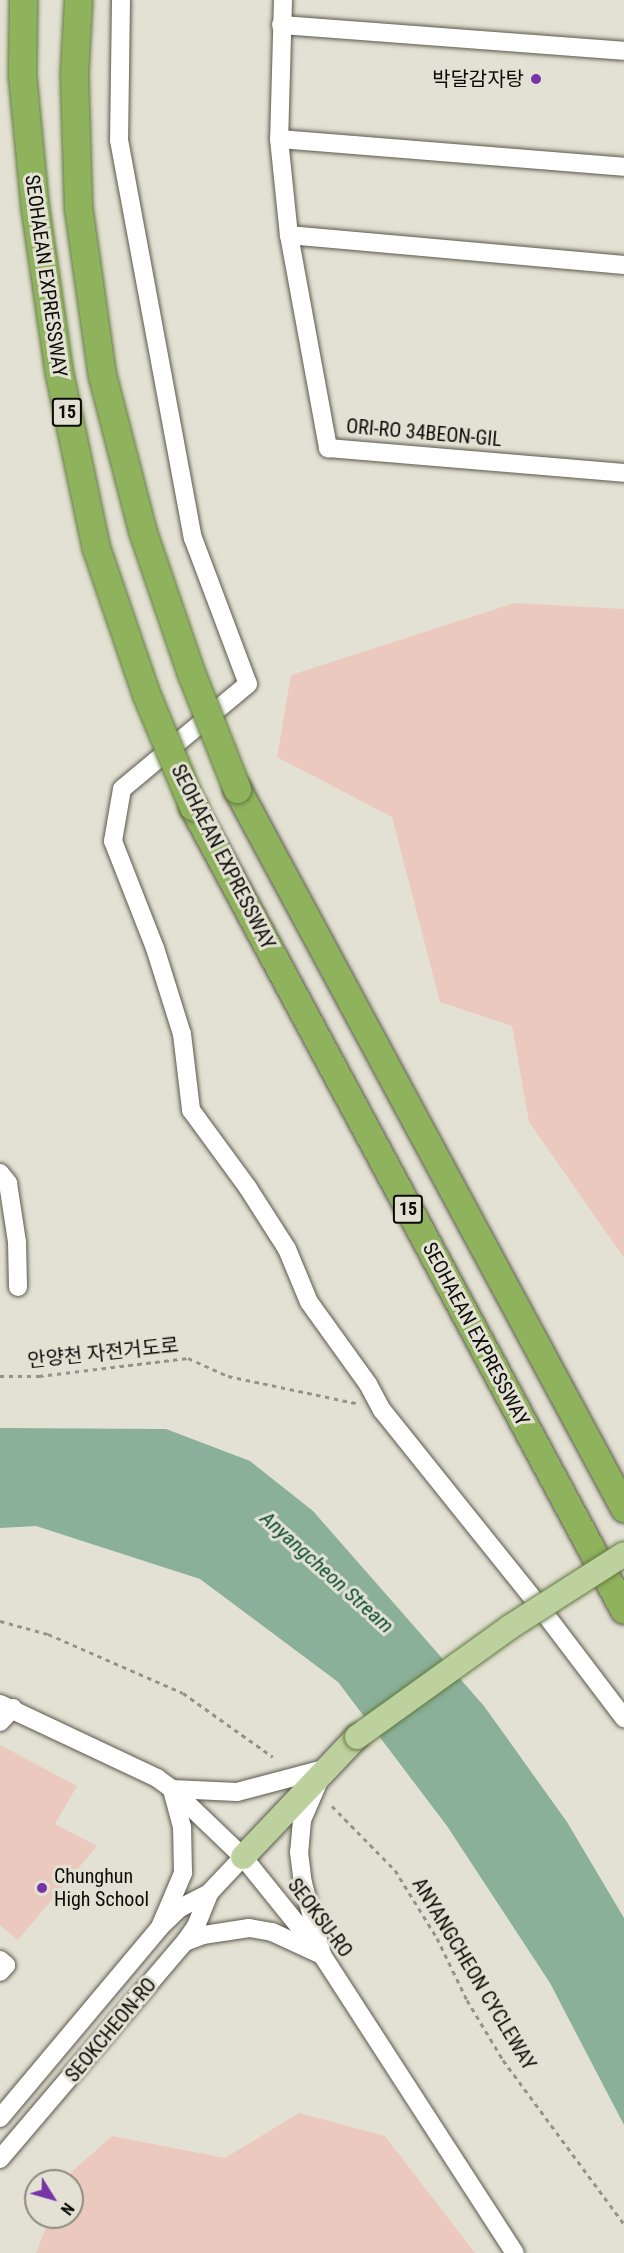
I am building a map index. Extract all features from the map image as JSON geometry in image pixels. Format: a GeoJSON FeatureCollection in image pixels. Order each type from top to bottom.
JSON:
{"type":"FeatureCollection","features":[{"type":"Feature","properties":{"kind":"highway","name":"SEOHAEAN EXPRESSWAY"},"geometry":{"type":"LineString","coordinates":[[23,0],[23,86],[35,209],[59,373],[96,548],[146,694],[193,807],[624,1610]]}},
{"type":"Feature","properties":{"kind":"highway","name":"15"},"geometry":{"type":"LineString","coordinates":[[78,0],[74,74],[78,207],[102,375],[142,530],[191,673],[237,789],[624,1508]]}},
{"type":"Feature","properties":{"kind":"main road","name":"SEOKCHEON-RO"},"geometry":{"type":"LineString","coordinates":[[243,1857],[324,1769],[357,1737],[510,1627],[624,1554]]}},
{"type":"Feature","properties":{"kind":"street"},"geometry":{"type":"LineString","coordinates":[[122,0],[119,140],[121,152],[193,538],[248,684],[122,789],[113,840],[155,948],[182,1034],[191,1110],[248,1188],[287,1249],[309,1302],[368,1384],[382,1410],[536,1602],[624,1718]]}},
{"type":"Feature","properties":{"kind":"street","name":"ORI-RO 34BEON-GIL"},"geometry":{"type":"LineString","coordinates":[[283,0],[280,26],[279,139],[289,236],[328,448],[624,473]]}},
{"type":"Feature","properties":{"kind":"street"},"geometry":{"type":"LineString","coordinates":[[280,26],[624,51]]}},
{"type":"Feature","properties":{"kind":"street"},"geometry":{"type":"LineString","coordinates":[[279,139],[624,167]]}},
{"type":"Feature","properties":{"kind":"street"},"geometry":{"type":"LineString","coordinates":[[289,236],[624,265]]}},
{"type":"Feature","properties":{"kind":"street"},"geometry":{"type":"LineString","coordinates":[[0,1173],[8,1183],[18,1242],[18,1287]]}},
{"type":"Feature","properties":{"kind":"street"},"geometry":{"type":"LineString","coordinates":[[0,1722],[6,1706]]}},
{"type":"Feature","properties":{"kind":"street","name":"SEOKSU-RO"},"geometry":{"type":"LineString","coordinates":[[6,1706],[111,1754],[172,1789],[243,1857],[322,1955],[515,2253]]}},
{"type":"Feature","properties":{"kind":"street"},"geometry":{"type":"LineString","coordinates":[[160,1927],[183,1873],[182,1827],[172,1789],[237,1792],[324,1769]]}},
{"type":"Feature","properties":{"kind":"street"},"geometry":{"type":"LineString","coordinates":[[322,1955],[303,1884],[298,1852],[302,1820],[324,1769]]}},
{"type":"Feature","properties":{"kind":"street","name":"SEOKCHEON-RO"},"geometry":{"type":"LineString","coordinates":[[0,2118],[160,1927],[180,1908],[209,1893],[243,1857]]}},
{"type":"Feature","properties":{"kind":"street","name":"SEOKCHEON-RO"},"geometry":{"type":"LineString","coordinates":[[0,2159],[185,1942],[196,1926],[209,1893]]}},
{"type":"Feature","properties":{"kind":"street"},"geometry":{"type":"LineString","coordinates":[[185,1942],[203,1935],[249,1928],[272,1932],[322,1955]]}},
{"type":"Feature","properties":{"kind":"street"},"geometry":{"type":"LineString","coordinates":[[0,1960],[6,1965],[0,1972]]}},
{"type":"Feature","properties":{"kind":"path","name":"안양천 자전거도로"},"geometry":{"type":"LineString","coordinates":[[0,1376],[39,1376],[188,1358],[228,1376],[352,1401],[382,1410]]}},
{"type":"Feature","properties":{"kind":"path"},"geometry":{"type":"LineString","coordinates":[[0,1621],[48,1634],[183,1693],[273,1757]]}},
{"type":"Feature","properties":{"kind":"path","name":"ANYANGCHEON CYCLEWAY"},"geometry":{"type":"LineString","coordinates":[[332,1806],[395,1870],[437,1938],[467,2000],[503,2060],[624,2224]]}},
{"type":"Feature","properties":{"kind":"shaded area"},"geometry":{"type":"Polygon","coordinates":[[[515,603],[624,609],[624,1258],[529,1122],[512,1026],[440,1002],[392,817],[277,757],[291,675],[515,603]]]}},
{"type":"Feature","properties":{"kind":"shaded area"},"geometry":{"type":"Polygon","coordinates":[[[0,1745],[77,1786],[55,1824],[97,1846],[18,1940],[0,1925],[0,1745]]]}},
{"type":"Feature","properties":{"kind":"shaded area"},"geometry":{"type":"Polygon","coordinates":[[[299,2113],[385,2136],[475,2253],[36,2253],[45,2229],[84,2229],[84,2169],[75,2169],[112,2136],[225,2158],[299,2113]]]}},
{"type":"Feature","properties":{"kind":"water","name":"Anyangcheon Stream"},"geometry":{"type":"Polygon","coordinates":[[[0,1428],[166,1429],[250,1461],[313,1511],[484,1706],[567,1822],[624,1918],[624,2125],[550,1983],[447,1826],[338,1682],[200,1579],[36,1526],[0,1528],[0,1428]]]}},
{"type":"Feature","properties":{"kind":"place","name":"박달감자탕"},"geometry":{"type":"Point","coordinates":[536,79]}},
{"type":"Feature","properties":{"kind":"place","name":"Chunghun High School"},"geometry":{"type":"Point","coordinates":[42,1888]}}]}
